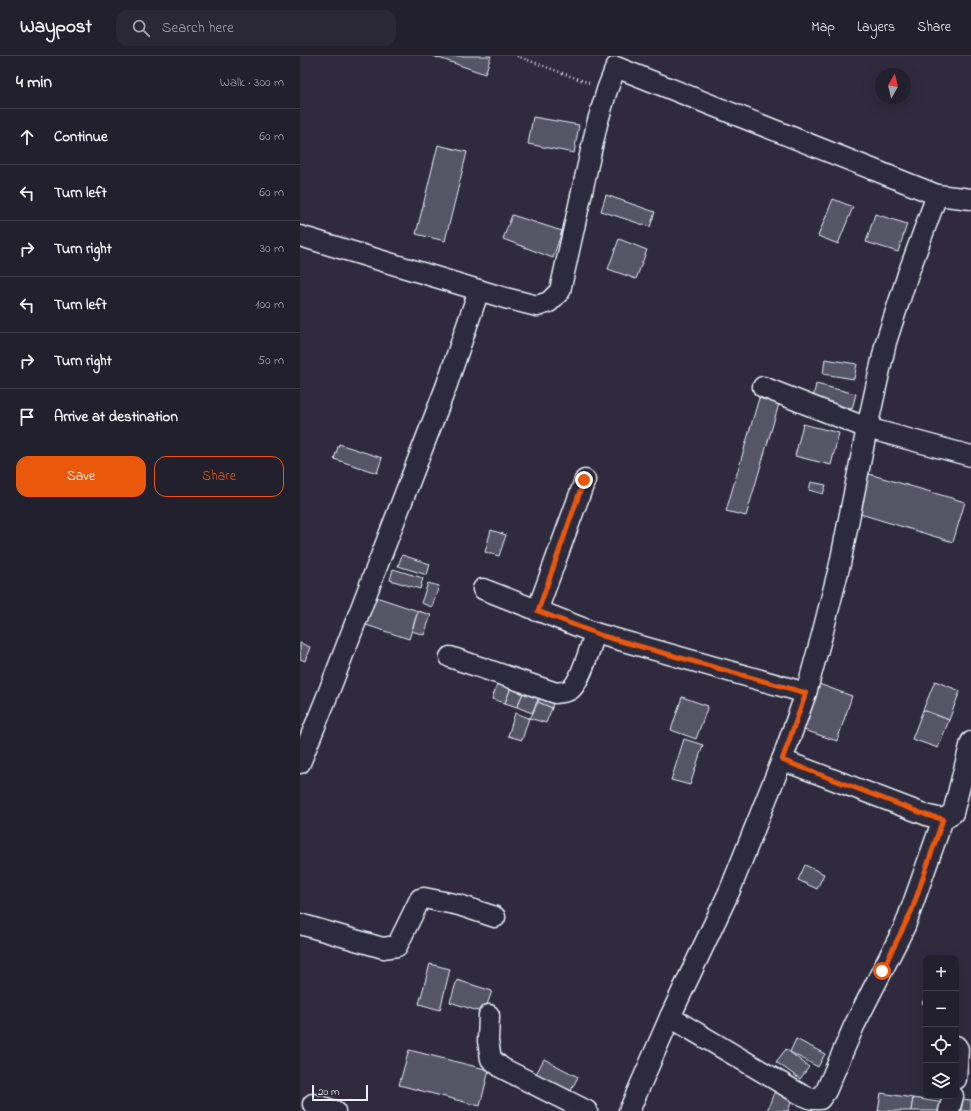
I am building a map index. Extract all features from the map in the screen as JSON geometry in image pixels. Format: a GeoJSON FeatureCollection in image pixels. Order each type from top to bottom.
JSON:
{"type":"FeatureCollection","features":[{"type":"Feature","properties":{"kind":"street"},"geometry":{"type":"LineString","coordinates":[[300,236],[505,298],[537,306],[549,302],[560,291],[597,124],[607,90],[618,61],[937,195],[971,199]]}},
{"type":"Feature","properties":{"kind":"street"},"geometry":{"type":"LineString","coordinates":[[629,1111],[670,1017],[730,890],[782,760],[806,693],[840,564],[886,342],[913,259],[937,195]]}},
{"type":"Feature","properties":{"kind":"street"},"geometry":{"type":"LineString","coordinates":[[300,762],[334,678],[446,387],[479,290]]}},
{"type":"Feature","properties":{"kind":"street"},"geometry":{"type":"LineString","coordinates":[[763,387],[867,428],[971,456]]}},
{"type":"Feature","properties":{"kind":"street"},"geometry":{"type":"LineString","coordinates":[[538,611],[584,480]]}},
{"type":"Feature","properties":{"kind":"street"},"geometry":{"type":"LineString","coordinates":[[483,590],[595,634],[806,693]]}},
{"type":"Feature","properties":{"kind":"street"},"geometry":{"type":"LineString","coordinates":[[450,657],[556,693],[566,692],[572,688],[578,680],[595,634]]}},
{"type":"Feature","properties":{"kind":"street"},"geometry":{"type":"LineString","coordinates":[[670,1017],[800,1094],[812,1099],[820,1099],[826,1091],[854,1026],[912,910],[943,819],[952,813],[971,742]]}},
{"type":"Feature","properties":{"kind":"street"},"geometry":{"type":"LineString","coordinates":[[782,760],[929,816],[943,819]]}},
{"type":"Feature","properties":{"kind":"street"},"geometry":{"type":"LineString","coordinates":[[300,924],[383,948],[396,946],[420,899],[424,898],[459,905],[496,917]]}},
{"type":"Feature","properties":{"kind":"street"},"geometry":{"type":"LineString","coordinates":[[489,1015],[488,1041],[491,1059],[502,1068],[588,1111]]}},
{"type":"Feature","properties":{"kind":"street"},"geometry":{"type":"LineString","coordinates":[[948,1111],[952,1099]]}},
{"type":"Feature","properties":{"kind":"street"},"geometry":{"type":"LineString","coordinates":[[313,1104],[335,1111]]}},
{"type":"Feature","properties":{"kind":"path"},"geometry":{"type":"LineString","coordinates":[[517,56],[607,90]]}},
{"type":"Feature","properties":{"kind":"building"},"geometry":{"type":"Polygon","coordinates":[[[433,56],[491,56],[485,74],[433,56]]]}},
{"type":"Feature","properties":{"kind":"building"},"geometry":{"type":"Polygon","coordinates":[[[533,117],[579,125],[574,153],[528,144],[533,117]]]}},
{"type":"Feature","properties":{"kind":"building"},"geometry":{"type":"Polygon","coordinates":[[[438,145],[467,152],[445,241],[416,234],[438,145]]]}},
{"type":"Feature","properties":{"kind":"building"},"geometry":{"type":"Polygon","coordinates":[[[606,195],[655,212],[650,227],[601,211],[606,195]]]}},
{"type":"Feature","properties":{"kind":"building"},"geometry":{"type":"Polygon","coordinates":[[[833,199],[853,207],[838,244],[818,236],[833,199]]]}},
{"type":"Feature","properties":{"kind":"building"},"geometry":{"type":"Polygon","coordinates":[[[875,214],[907,224],[898,252],[866,242],[875,214]]]}},
{"type":"Feature","properties":{"kind":"building"},"geometry":{"type":"Polygon","coordinates":[[[512,215],[562,231],[553,258],[503,239],[512,215]]]}},
{"type":"Feature","properties":{"kind":"building"},"geometry":{"type":"Polygon","coordinates":[[[619,239],[647,250],[636,279],[608,269],[619,239]]]}},
{"type":"Feature","properties":{"kind":"building"},"geometry":{"type":"Polygon","coordinates":[[[825,359],[857,364],[854,379],[823,374],[825,359]]]}},
{"type":"Feature","properties":{"kind":"building"},"geometry":{"type":"Polygon","coordinates":[[[816,384],[856,394],[852,409],[813,398],[816,384]]]}},
{"type":"Feature","properties":{"kind":"building"},"geometry":{"type":"Polygon","coordinates":[[[759,398],[779,404],[746,516],[726,511],[759,398]]]}},
{"type":"Feature","properties":{"kind":"building"},"geometry":{"type":"Polygon","coordinates":[[[803,424],[839,433],[831,465],[795,456],[803,424]]]}},
{"type":"Feature","properties":{"kind":"building"},"geometry":{"type":"Polygon","coordinates":[[[339,444],[382,458],[377,473],[334,459],[339,444]]]}},
{"type":"Feature","properties":{"kind":"building"},"geometry":{"type":"Polygon","coordinates":[[[869,474],[965,502],[953,542],[857,513],[869,474]]]}},
{"type":"Feature","properties":{"kind":"building"},"geometry":{"type":"Polygon","coordinates":[[[811,482],[826,485],[823,494],[809,490],[811,482]]]}},
{"type":"Feature","properties":{"kind":"building"},"geometry":{"type":"Polygon","coordinates":[[[491,530],[506,535],[499,556],[485,552],[491,530]]]}},
{"type":"Feature","properties":{"kind":"building"},"geometry":{"type":"Polygon","coordinates":[[[402,555],[430,564],[427,575],[398,566],[402,555]]]}},
{"type":"Feature","properties":{"kind":"building"},"geometry":{"type":"Polygon","coordinates":[[[393,569],[423,578],[420,589],[390,580],[393,569]]]}},
{"type":"Feature","properties":{"kind":"building"},"geometry":{"type":"Polygon","coordinates":[[[428,583],[439,586],[432,607],[421,603],[428,583]]]}},
{"type":"Feature","properties":{"kind":"building"},"geometry":{"type":"Polygon","coordinates":[[[376,597],[418,611],[409,639],[366,625],[376,597]]]}},
{"type":"Feature","properties":{"kind":"building"},"geometry":{"type":"Polygon","coordinates":[[[418,611],[431,615],[424,635],[412,631],[418,611]]]}},
{"type":"Feature","properties":{"kind":"building"},"geometry":{"type":"Polygon","coordinates":[[[300,643],[310,647],[305,661],[300,659],[300,643]]]}},
{"type":"Feature","properties":{"kind":"building"},"geometry":{"type":"Polygon","coordinates":[[[500,676],[514,680],[505,703],[492,699],[500,676]]]}},
{"type":"Feature","properties":{"kind":"building"},"geometry":{"type":"Polygon","coordinates":[[[935,681],[960,691],[949,720],[923,710],[935,681]]]}},
{"type":"Feature","properties":{"kind":"building"},"geometry":{"type":"Polygon","coordinates":[[[819,684],[852,696],[837,741],[804,730],[819,684]]]}},
{"type":"Feature","properties":{"kind":"building"},"geometry":{"type":"Polygon","coordinates":[[[512,685],[524,691],[517,707],[505,703],[512,685]]]}},
{"type":"Feature","properties":{"kind":"building"},"geometry":{"type":"Polygon","coordinates":[[[543,690],[554,695],[552,708],[538,702],[543,690]]]}},
{"type":"Feature","properties":{"kind":"building"},"geometry":{"type":"Polygon","coordinates":[[[524,691],[539,697],[532,713],[517,707],[524,691]]]}},
{"type":"Feature","properties":{"kind":"building"},"geometry":{"type":"Polygon","coordinates":[[[682,697],[708,706],[696,739],[671,730],[682,697]]]}},
{"type":"Feature","properties":{"kind":"building"},"geometry":{"type":"Polygon","coordinates":[[[538,702],[552,708],[546,723],[529,718],[531,717],[538,702]]]}},
{"type":"Feature","properties":{"kind":"building"},"geometry":{"type":"Polygon","coordinates":[[[923,710],[949,720],[938,748],[912,739],[923,710]]]}},
{"type":"Feature","properties":{"kind":"building"},"geometry":{"type":"Polygon","coordinates":[[[515,713],[529,718],[522,740],[508,736],[515,713]]]}},
{"type":"Feature","properties":{"kind":"building"},"geometry":{"type":"Polygon","coordinates":[[[684,739],[703,745],[690,785],[671,780],[684,739]]]}},
{"type":"Feature","properties":{"kind":"building"},"geometry":{"type":"Polygon","coordinates":[[[805,865],[824,874],[817,889],[798,880],[805,865]]]}},
{"type":"Feature","properties":{"kind":"building"},"geometry":{"type":"Polygon","coordinates":[[[430,964],[450,969],[440,1010],[419,1004],[430,964]]]}},
{"type":"Feature","properties":{"kind":"building"},"geometry":{"type":"Polygon","coordinates":[[[457,980],[492,991],[484,1013],[450,1002],[457,980]]]}},
{"type":"Feature","properties":{"kind":"building"},"geometry":{"type":"Polygon","coordinates":[[[796,1039],[825,1054],[818,1067],[790,1052],[796,1039]]]}},
{"type":"Feature","properties":{"kind":"building"},"geometry":{"type":"Polygon","coordinates":[[[786,1049],[809,1067],[800,1079],[776,1062],[786,1049]]]}},
{"type":"Feature","properties":{"kind":"building"},"geometry":{"type":"Polygon","coordinates":[[[409,1050],[489,1070],[480,1106],[399,1085],[409,1050]]]}},
{"type":"Feature","properties":{"kind":"building"},"geometry":{"type":"Polygon","coordinates":[[[544,1059],[578,1077],[568,1096],[534,1078],[544,1059]]]}},
{"type":"Feature","properties":{"kind":"building"},"geometry":{"type":"Polygon","coordinates":[[[775,1090],[793,1097],[788,1111],[767,1111],[775,1090]]]}},
{"type":"Feature","properties":{"kind":"building"},"geometry":{"type":"Polygon","coordinates":[[[881,1093],[913,1098],[911,1111],[878,1111],[881,1093]]]}},
{"type":"Feature","properties":{"kind":"building"},"geometry":{"type":"Polygon","coordinates":[[[913,1098],[944,1103],[943,1111],[911,1111],[913,1098]]]}},
{"type":"Feature","properties":{"kind":"building"},"geometry":{"type":"Polygon","coordinates":[[[963,1099],[971,1100],[971,1111],[961,1111],[963,1099]]]}},
{"type":"Feature","properties":{"kind":"route"},"geometry":{"type":"LineString","coordinates":[[584,480],[538,611],[595,634],[806,693],[782,760],[929,816],[943,819],[912,910],[882,971]]}}]}
